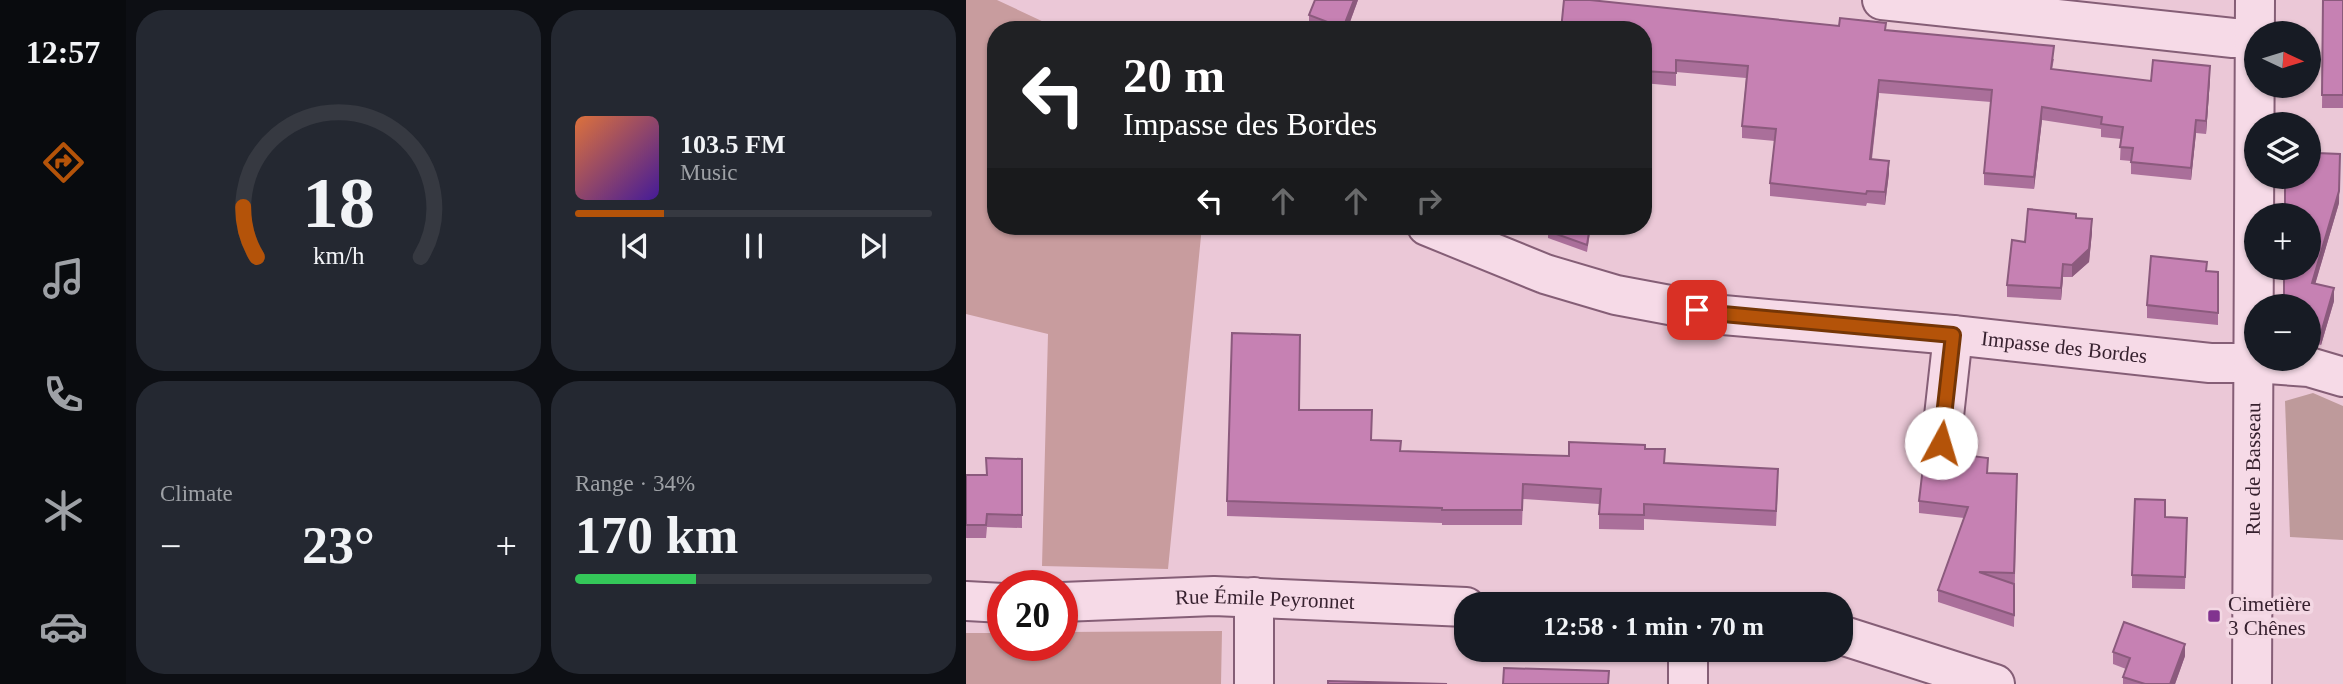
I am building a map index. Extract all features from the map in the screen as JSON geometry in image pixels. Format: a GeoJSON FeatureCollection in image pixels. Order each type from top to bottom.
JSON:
{"type":"FeatureCollection","features":[{"type":"Feature","properties":{"kind":"street"},"geometry":{"type":"LineString","coordinates":[[1882,0],[2244,38]]}},
{"type":"Feature","properties":{"kind":"street","name":"Rue de Basseau"},"geometry":{"type":"LineString","coordinates":[[2254,21],[2255,0]]}},
{"type":"Feature","properties":{"kind":"street","name":"Rue de Basseau"},"geometry":{"type":"LineString","coordinates":[[2254,98],[2254,294]]}},
{"type":"Feature","properties":{"kind":"street","name":"Impasse des Bordes"},"geometry":{"type":"LineString","coordinates":[[1449,235],[1545,274],[1616,295],[1723,314],[1953,335],[2210,363],[2244,363]]}},
{"type":"Feature","properties":{"kind":"street"},"geometry":{"type":"LineString","coordinates":[[1941,443],[1953,335]]}},
{"type":"Feature","properties":{"kind":"street","name":"Rue de Basseau"},"geometry":{"type":"LineString","coordinates":[[2252,684],[2254,371]]}},
{"type":"Feature","properties":{"kind":"street","name":"Impasse des Bordes"},"geometry":{"type":"LineString","coordinates":[[2321,371],[2343,377]]}},
{"type":"Feature","properties":{"kind":"street","name":"Rue Émile Peyronnet"},"geometry":{"type":"LineString","coordinates":[[1078,601],[1214,596],[1454,606]]}},
{"type":"Feature","properties":{"kind":"street"},"geometry":{"type":"LineString","coordinates":[[1254,597],[1254,684]]}},
{"type":"Feature","properties":{"kind":"street"},"geometry":{"type":"LineString","coordinates":[[966,601],[987,602]]}},
{"type":"Feature","properties":{"kind":"street"},"geometry":{"type":"LineString","coordinates":[[1853,639],[1995,684]]}},
{"type":"Feature","properties":{"kind":"street"},"geometry":{"type":"LineString","coordinates":[[1688,662],[1688,684]]}},
{"type":"Feature","properties":{"kind":"shaded area"},"geometry":{"type":"Polygon","coordinates":[[[966,0],[997,0],[1042,21],[987,21],[987,235],[1201,235],[1168,569],[1042,566],[1048,334],[966,314],[966,0]]]}},
{"type":"Feature","properties":{"kind":"shaded area"},"geometry":{"type":"Polygon","coordinates":[[[1406,235],[1500,235],[1520,244],[1406,235]]]}},
{"type":"Feature","properties":{"kind":"shaded area"},"geometry":{"type":"Polygon","coordinates":[[[2313,393],[2343,406],[2343,540],[2290,537],[2285,401],[2313,393]]]}},
{"type":"Feature","properties":{"kind":"shaded area"},"geometry":{"type":"Polygon","coordinates":[[[1222,631],[1221,684],[966,684],[966,633],[987,633],[987,661],[1078,661],[1078,632],[1222,631]]]}},
{"type":"Feature","properties":{"kind":"building"},"geometry":{"type":"Polygon","coordinates":[[[1315,0],[1354,0],[1346,21],[1325,21],[1309,15],[1315,0]]]}},
{"type":"Feature","properties":{"kind":"building"},"geometry":{"type":"Polygon","coordinates":[[[1564,0],[1590,0],[1839,26],[1840,18],[1886,23],[1885,30],[2054,46],[2051,69],[2151,81],[2153,60],[2210,66],[2206,121],[2196,120],[2191,168],[2131,162],[2133,148],[2120,147],[2123,127],[2101,124],[2102,117],[2042,107],[2034,177],[1984,173],[1992,90],[1879,80],[1870,159],[1889,161],[1885,192],[1867,191],[1866,194],[1770,183],[1776,129],[1742,126],[1748,66],[1676,60],[1676,73],[1652,72],[1652,21],[1562,21],[1564,0]]]}},
{"type":"Feature","properties":{"kind":"building"},"geometry":{"type":"Polygon","coordinates":[[[2323,0],[2343,0],[2343,95],[2322,95],[2323,0]]]}},
{"type":"Feature","properties":{"kind":"building"},"geometry":{"type":"Polygon","coordinates":[[[2321,153],[2340,154],[2339,191],[2321,252],[2321,203],[2285,203],[2285,189],[2321,189],[2321,153]]]}},
{"type":"Feature","properties":{"kind":"building"},"geometry":{"type":"Polygon","coordinates":[[[2028,209],[2076,214],[2076,218],[2092,219],[2089,249],[2072,265],[2063,264],[2061,288],[2007,285],[2012,240],[2025,242],[2028,209]]]}},
{"type":"Feature","properties":{"kind":"building"},"geometry":{"type":"Polygon","coordinates":[[[1559,235],[1589,235],[1587,245],[1559,235]]]}},
{"type":"Feature","properties":{"kind":"building"},"geometry":{"type":"Polygon","coordinates":[[[2151,256],[2207,262],[2206,271],[2218,272],[2218,313],[2147,305],[2151,256]]]}},
{"type":"Feature","properties":{"kind":"building"},"geometry":{"type":"Polygon","coordinates":[[[2284,280],[2313,280],[2312,283],[2334,288],[2321,333],[2321,294],[2284,294],[2284,280]]]}},
{"type":"Feature","properties":{"kind":"building"},"geometry":{"type":"Polygon","coordinates":[[[1232,333],[1300,335],[1299,410],[1372,410],[1371,440],[1401,441],[1400,451],[1569,456],[1569,442],[1645,445],[1645,449],[1665,449],[1664,463],[1778,469],[1776,511],[1644,504],[1644,515],[1599,514],[1601,489],[1523,484],[1522,510],[1442,510],[1227,501],[1232,333]]]}},
{"type":"Feature","properties":{"kind":"building"},"geometry":{"type":"Polygon","coordinates":[[[1925,450],[1988,458],[1987,473],[2017,474],[2014,573],[1979,572],[2014,584],[2014,615],[1938,590],[1968,507],[1919,501],[1925,450]]]}},
{"type":"Feature","properties":{"kind":"building"},"geometry":{"type":"Polygon","coordinates":[[[986,458],[1022,459],[1022,515],[987,514],[986,525],[966,525],[966,475],[987,475],[986,458]]]}},
{"type":"Feature","properties":{"kind":"building"},"geometry":{"type":"Polygon","coordinates":[[[2135,499],[2165,500],[2165,517],[2187,518],[2185,577],[2132,575],[2135,499]]]}},
{"type":"Feature","properties":{"kind":"building"},"geometry":{"type":"Polygon","coordinates":[[[2124,622],[2185,644],[2170,684],[2145,684],[2123,677],[2130,658],[2113,652],[2124,622]]]}},
{"type":"Feature","properties":{"kind":"building"},"geometry":{"type":"Polygon","coordinates":[[[1504,668],[1609,671],[1608,684],[1503,684],[1504,668]]]}},
{"type":"Feature","properties":{"kind":"building"},"geometry":{"type":"Polygon","coordinates":[[[1328,681],[1447,684],[1328,684],[1328,681]]]}},
{"type":"Feature","properties":{"kind":"place","name":"Cimetière 3 Chênes"},"geometry":{"type":"Point","coordinates":[2214,616]}},
{"type":"Feature","properties":{"kind":"route"},"geometry":{"type":"LineString","coordinates":[[1697,310],[1953,335],[1941,443]]}}]}
